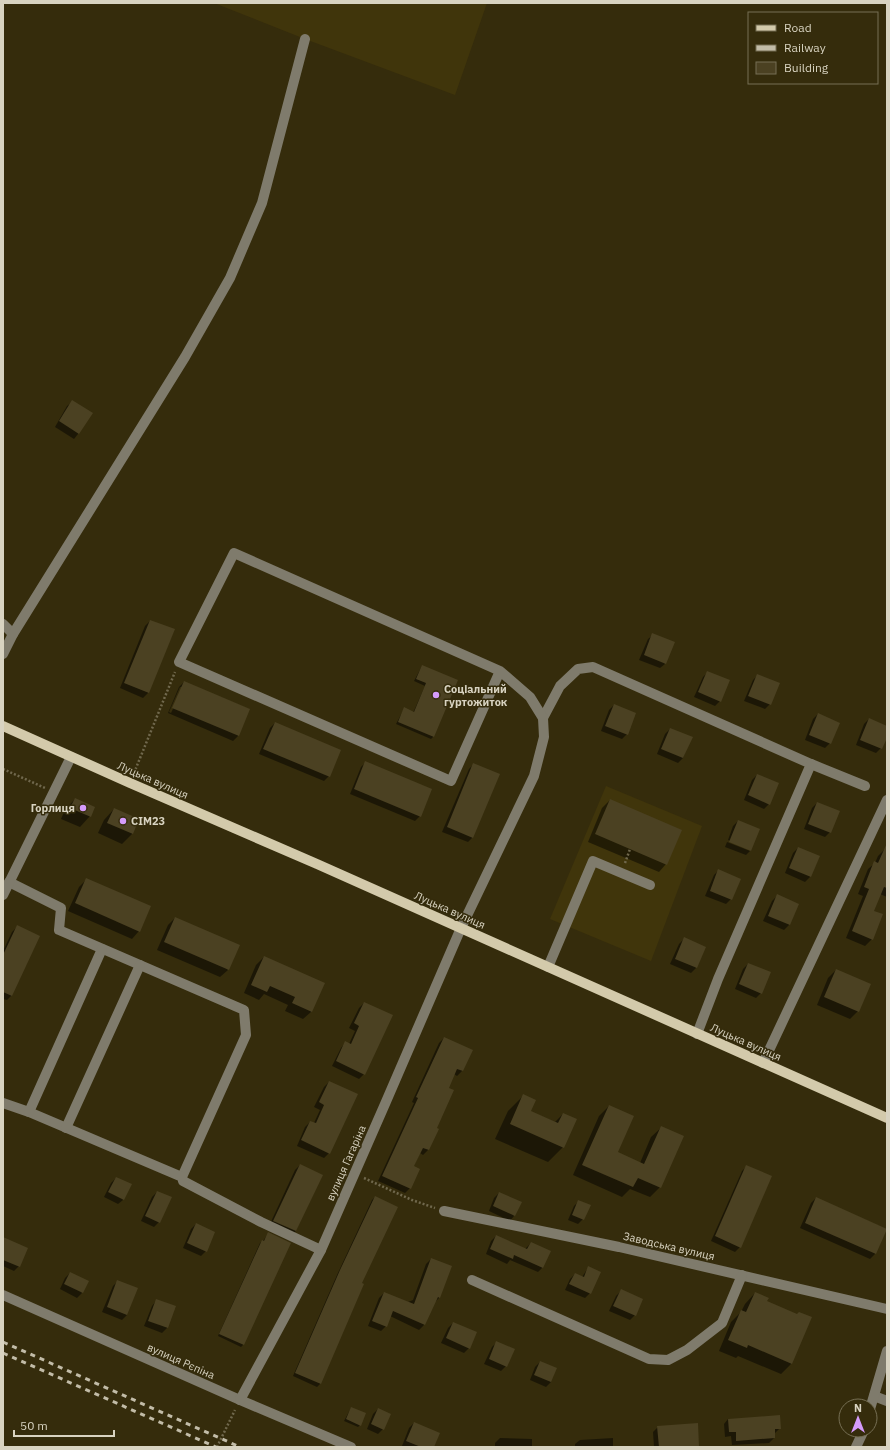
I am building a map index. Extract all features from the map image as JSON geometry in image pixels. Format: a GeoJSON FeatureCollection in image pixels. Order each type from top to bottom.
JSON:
{"type":"FeatureCollection","features":[{"type":"Feature","properties":{"kind":"main road","name":"Луцька вулиця"},"geometry":{"type":"LineString","coordinates":[[3,726],[887,1118]]}},
{"type":"Feature","properties":{"kind":"street"},"geometry":{"type":"LineString","coordinates":[[3,654],[13,634],[185,357],[230,278],[262,203],[305,39]]}},
{"type":"Feature","properties":{"kind":"street"},"geometry":{"type":"LineString","coordinates":[[500,671],[451,781],[180,662],[234,552],[500,671],[530,697],[543,718]]}},
{"type":"Feature","properties":{"kind":"street"},"geometry":{"type":"LineString","coordinates":[[3,624],[13,634]]}},
{"type":"Feature","properties":{"kind":"street"},"geometry":{"type":"LineString","coordinates":[[543,718],[560,686],[578,669],[593,667],[865,786]]}},
{"type":"Feature","properties":{"kind":"street","name":"вулиця Гагаріна"},"geometry":{"type":"LineString","coordinates":[[240,1400],[321,1250],[461,928],[534,776],[544,737],[543,718]]}},
{"type":"Feature","properties":{"kind":"street"},"geometry":{"type":"LineString","coordinates":[[3,895],[71,757]]}},
{"type":"Feature","properties":{"kind":"street"},"geometry":{"type":"LineString","coordinates":[[697,1034],[718,979],[812,764]]}},
{"type":"Feature","properties":{"kind":"street"},"geometry":{"type":"LineString","coordinates":[[763,1063],[887,800]]}},
{"type":"Feature","properties":{"kind":"street"},"geometry":{"type":"LineString","coordinates":[[548,967],[593,861],[650,885]]}},
{"type":"Feature","properties":{"kind":"street"},"geometry":{"type":"LineString","coordinates":[[9,882],[61,908],[59,930],[244,1010],[246,1035],[182,1177]]}},
{"type":"Feature","properties":{"kind":"street"},"geometry":{"type":"LineString","coordinates":[[29,1112],[102,949]]}},
{"type":"Feature","properties":{"kind":"street"},"geometry":{"type":"LineString","coordinates":[[66,1128],[140,965]]}},
{"type":"Feature","properties":{"kind":"street"},"geometry":{"type":"LineString","coordinates":[[3,1103],[29,1112],[182,1177],[183,1181],[261,1222],[321,1250]]}},
{"type":"Feature","properties":{"kind":"street","name":"Заводська вулиця"},"geometry":{"type":"LineString","coordinates":[[444,1212],[619,1247],[887,1309]]}},
{"type":"Feature","properties":{"kind":"street"},"geometry":{"type":"LineString","coordinates":[[472,1280],[649,1359],[668,1360],[687,1350],[722,1323],[742,1275]]}},
{"type":"Feature","properties":{"kind":"street","name":"вулиця Рєпіна"},"geometry":{"type":"LineString","coordinates":[[3,1295],[240,1400],[351,1447]]}},
{"type":"Feature","properties":{"kind":"street"},"geometry":{"type":"LineString","coordinates":[[887,1351],[874,1396],[887,1401]]}},
{"type":"Feature","properties":{"kind":"path"},"geometry":{"type":"LineString","coordinates":[[130,783],[180,662]]}},
{"type":"Feature","properties":{"kind":"path"},"geometry":{"type":"LineString","coordinates":[[3,769],[54,792]]}},
{"type":"Feature","properties":{"kind":"path"},"geometry":{"type":"LineString","coordinates":[[354,1174],[412,1200],[444,1212]]}},
{"type":"Feature","properties":{"kind":"path"},"geometry":{"type":"LineString","coordinates":[[217,1447],[240,1400]]}},
{"type":"Feature","properties":{"kind":"shaded area"},"geometry":{"type":"Polygon","coordinates":[[[214,3],[487,3],[455,95],[214,3]]]}},
{"type":"Feature","properties":{"kind":"shaded area"},"geometry":{"type":"Polygon","coordinates":[[[606,786],[702,826],[651,961],[550,919],[606,786]]]}},
{"type":"Feature","properties":{"kind":"building"},"geometry":{"type":"Polygon","coordinates":[[[72,400],[93,413],[79,434],[59,421],[72,400]]]}},
{"type":"Feature","properties":{"kind":"building"},"geometry":{"type":"Polygon","coordinates":[[[150,620],[175,629],[149,693],[124,683],[150,620]]]}},
{"type":"Feature","properties":{"kind":"building"},"geometry":{"type":"Polygon","coordinates":[[[652,633],[675,642],[666,664],[644,655],[652,633]]]}},
{"type":"Feature","properties":{"kind":"building","name":"Соціальний гуртожиток"},"geometry":{"type":"Polygon","coordinates":[[[422,665],[458,680],[434,737],[398,722],[404,707],[414,712],[426,683],[416,679],[422,665]]]}},
{"type":"Feature","properties":{"kind":"building"},"geometry":{"type":"Polygon","coordinates":[[[707,671],[730,680],[721,702],[698,692],[707,671]]]}},
{"type":"Feature","properties":{"kind":"building"},"geometry":{"type":"Polygon","coordinates":[[[757,674],[780,683],[771,705],[748,696],[757,674]]]}},
{"type":"Feature","properties":{"kind":"building"},"geometry":{"type":"Polygon","coordinates":[[[184,681],[250,709],[239,736],[172,708],[184,681]]]}},
{"type":"Feature","properties":{"kind":"building"},"geometry":{"type":"Polygon","coordinates":[[[614,704],[636,713],[628,735],[605,726],[614,704]]]}},
{"type":"Feature","properties":{"kind":"building"},"geometry":{"type":"Polygon","coordinates":[[[818,713],[840,723],[831,744],[809,735],[818,713]]]}},
{"type":"Feature","properties":{"kind":"building"},"geometry":{"type":"Polygon","coordinates":[[[869,718],[887,726],[887,738],[882,749],[860,740],[869,718]]]}},
{"type":"Feature","properties":{"kind":"building"},"geometry":{"type":"Polygon","coordinates":[[[275,722],[341,750],[330,777],[263,749],[275,722]]]}},
{"type":"Feature","properties":{"kind":"building"},"geometry":{"type":"Polygon","coordinates":[[[670,728],[693,737],[683,758],[661,749],[670,728]]]}},
{"type":"Feature","properties":{"kind":"building"},"geometry":{"type":"Polygon","coordinates":[[[365,761],[432,789],[421,817],[354,789],[365,761]]]}},
{"type":"Feature","properties":{"kind":"building"},"geometry":{"type":"Polygon","coordinates":[[[473,763],[500,774],[473,838],[447,827],[473,763]]]}},
{"type":"Feature","properties":{"kind":"building"},"geometry":{"type":"Polygon","coordinates":[[[757,774],[779,783],[770,805],[748,795],[757,774]]]}},
{"type":"Feature","properties":{"kind":"building","name":"Горлиця"},"geometry":{"type":"Polygon","coordinates":[[[75,798],[95,807],[91,817],[70,808],[75,798]]]}},
{"type":"Feature","properties":{"kind":"building"},"geometry":{"type":"Polygon","coordinates":[[[610,799],[682,830],[667,865],[595,834],[610,799]]]}},
{"type":"Feature","properties":{"kind":"building"},"geometry":{"type":"Polygon","coordinates":[[[817,802],[840,811],[831,833],[808,824],[817,802]]]}},
{"type":"Feature","properties":{"kind":"building","name":"СІМ23"},"geometry":{"type":"Polygon","coordinates":[[[114,808],[139,819],[133,834],[107,823],[114,808]]]}},
{"type":"Feature","properties":{"kind":"building"},"geometry":{"type":"Polygon","coordinates":[[[738,820],[760,829],[751,851],[729,842],[738,820]]]}},
{"type":"Feature","properties":{"kind":"building"},"geometry":{"type":"Polygon","coordinates":[[[887,843],[887,888],[884,887],[874,911],[883,914],[873,940],[852,931],[869,889],[864,887],[874,861],[878,863],[887,843]]]}},
{"type":"Feature","properties":{"kind":"building"},"geometry":{"type":"Polygon","coordinates":[[[798,847],[820,856],[811,877],[789,868],[798,847]]]}},
{"type":"Feature","properties":{"kind":"building"},"geometry":{"type":"Polygon","coordinates":[[[718,869],[741,879],[732,900],[710,891],[718,869]]]}},
{"type":"Feature","properties":{"kind":"building"},"geometry":{"type":"Polygon","coordinates":[[[86,878],[151,906],[140,932],[75,903],[86,878]]]}},
{"type":"Feature","properties":{"kind":"building"},"geometry":{"type":"Polygon","coordinates":[[[777,894],[799,904],[790,925],[768,916],[777,894]]]}},
{"type":"Feature","properties":{"kind":"building"},"geometry":{"type":"Polygon","coordinates":[[[175,917],[240,945],[229,970],[164,942],[175,917]]]}},
{"type":"Feature","properties":{"kind":"building"},"geometry":{"type":"Polygon","coordinates":[[[17,925],[40,936],[12,996],[3,992],[3,955],[17,925]]]}},
{"type":"Feature","properties":{"kind":"building"},"geometry":{"type":"Polygon","coordinates":[[[684,937],[706,947],[697,968],[675,959],[684,937]]]}},
{"type":"Feature","properties":{"kind":"building"},"geometry":{"type":"Polygon","coordinates":[[[264,956],[325,983],[312,1012],[292,1003],[295,997],[270,986],[267,992],[251,985],[264,956]]]}},
{"type":"Feature","properties":{"kind":"building"},"geometry":{"type":"Polygon","coordinates":[[[748,963],[771,972],[762,994],[739,984],[748,963]]]}},
{"type":"Feature","properties":{"kind":"building"},"geometry":{"type":"Polygon","coordinates":[[[836,969],[871,984],[859,1012],[824,997],[836,969]]]}},
{"type":"Feature","properties":{"kind":"building"},"geometry":{"type":"Polygon","coordinates":[[[364,1002],[393,1015],[365,1075],[336,1061],[345,1041],[351,1044],[359,1026],[354,1023],[364,1002]]]}},
{"type":"Feature","properties":{"kind":"building"},"geometry":{"type":"Polygon","coordinates":[[[444,1037],[473,1050],[463,1071],[457,1069],[449,1088],[454,1090],[437,1128],[439,1129],[429,1150],[423,1148],[414,1166],[420,1169],[411,1189],[382,1176],[444,1037]]]}},
{"type":"Feature","properties":{"kind":"building"},"geometry":{"type":"Polygon","coordinates":[[[329,1081],[358,1094],[330,1154],[301,1140],[310,1121],[316,1123],[324,1105],[319,1102],[329,1081]]]}},
{"type":"Feature","properties":{"kind":"building"},"geometry":{"type":"Polygon","coordinates":[[[523,1094],[536,1100],[531,1111],[558,1123],[563,1113],[577,1119],[564,1148],[510,1124],[523,1094]]]}},
{"type":"Feature","properties":{"kind":"building"},"geometry":{"type":"Polygon","coordinates":[[[609,1105],[634,1116],[618,1152],[644,1164],[661,1126],[684,1136],[661,1188],[638,1178],[633,1187],[582,1165],[609,1105]]]}},
{"type":"Feature","properties":{"kind":"building"},"geometry":{"type":"Polygon","coordinates":[[[300,1164],[323,1175],[296,1231],[273,1221],[300,1164]]]}},
{"type":"Feature","properties":{"kind":"building"},"geometry":{"type":"Polygon","coordinates":[[[746,1165],[772,1176],[741,1248],[715,1236],[746,1165]]]}},
{"type":"Feature","properties":{"kind":"building"},"geometry":{"type":"Polygon","coordinates":[[[116,1177],[132,1184],[124,1200],[108,1192],[116,1177]]]}},
{"type":"Feature","properties":{"kind":"building"},"geometry":{"type":"Polygon","coordinates":[[[157,1191],[172,1197],[160,1223],[145,1216],[157,1191]]]}},
{"type":"Feature","properties":{"kind":"building"},"geometry":{"type":"Polygon","coordinates":[[[499,1192],[522,1202],[515,1216],[493,1206],[499,1192]]]}},
{"type":"Feature","properties":{"kind":"building"},"geometry":{"type":"Polygon","coordinates":[[[375,1196],[398,1207],[362,1283],[364,1284],[321,1384],[295,1373],[340,1270],[375,1196]]]}},
{"type":"Feature","properties":{"kind":"building"},"geometry":{"type":"Polygon","coordinates":[[[816,1197],[887,1229],[876,1254],[805,1223],[816,1197]]]}},
{"type":"Feature","properties":{"kind":"building"},"geometry":{"type":"Polygon","coordinates":[[[578,1200],[591,1205],[584,1220],[572,1215],[578,1200]]]}},
{"type":"Feature","properties":{"kind":"building"},"geometry":{"type":"Polygon","coordinates":[[[196,1223],[215,1232],[207,1252],[187,1243],[196,1223]]]}},
{"type":"Feature","properties":{"kind":"building"},"geometry":{"type":"Polygon","coordinates":[[[268,1232],[291,1243],[244,1345],[219,1334],[262,1240],[264,1241],[268,1232]]]}},
{"type":"Feature","properties":{"kind":"building"},"geometry":{"type":"Polygon","coordinates":[[[496,1235],[527,1249],[531,1242],[551,1251],[543,1268],[514,1255],[513,1259],[490,1249],[496,1235]]]}},
{"type":"Feature","properties":{"kind":"building"},"geometry":{"type":"Polygon","coordinates":[[[3,1237],[28,1248],[20,1267],[3,1260],[3,1237]]]}},
{"type":"Feature","properties":{"kind":"building"},"geometry":{"type":"Polygon","coordinates":[[[431,1258],[452,1266],[440,1298],[438,1297],[425,1325],[393,1311],[387,1327],[372,1321],[384,1292],[414,1304],[431,1258]]]}},
{"type":"Feature","properties":{"kind":"building"},"geometry":{"type":"Polygon","coordinates":[[[588,1266],[601,1272],[591,1294],[569,1284],[575,1273],[584,1277],[588,1266]]]}},
{"type":"Feature","properties":{"kind":"building"},"geometry":{"type":"Polygon","coordinates":[[[70,1272],[89,1281],[83,1293],[64,1284],[70,1272]]]}},
{"type":"Feature","properties":{"kind":"building"},"geometry":{"type":"Polygon","coordinates":[[[117,1280],[138,1288],[127,1315],[107,1307],[117,1280]]]}},
{"type":"Feature","properties":{"kind":"building"},"geometry":{"type":"Polygon","coordinates":[[[621,1289],[643,1299],[636,1316],[613,1306],[621,1289]]]}},
{"type":"Feature","properties":{"kind":"building"},"geometry":{"type":"Polygon","coordinates":[[[755,1292],[769,1298],[767,1301],[797,1314],[799,1312],[812,1317],[792,1364],[748,1345],[747,1348],[728,1340],[741,1310],[746,1312],[755,1292]]]}},
{"type":"Feature","properties":{"kind":"building"},"geometry":{"type":"Polygon","coordinates":[[[156,1299],[176,1306],[168,1328],[148,1321],[156,1299]]]}},
{"type":"Feature","properties":{"kind":"building"},"geometry":{"type":"Polygon","coordinates":[[[453,1322],[477,1332],[470,1349],[446,1338],[453,1322]]]}},
{"type":"Feature","properties":{"kind":"building"},"geometry":{"type":"Polygon","coordinates":[[[496,1341],[515,1349],[507,1367],[489,1359],[496,1341]]]}},
{"type":"Feature","properties":{"kind":"building"},"geometry":{"type":"Polygon","coordinates":[[[540,1361],[557,1368],[551,1382],[534,1375],[540,1361]]]}},
{"type":"Feature","properties":{"kind":"building"},"geometry":{"type":"Polygon","coordinates":[[[351,1407],[366,1413],[361,1426],[346,1419],[351,1407]]]}},
{"type":"Feature","properties":{"kind":"building"},"geometry":{"type":"Polygon","coordinates":[[[378,1408],[391,1414],[384,1430],[371,1424],[378,1408]]]}},
{"type":"Feature","properties":{"kind":"building"},"geometry":{"type":"Polygon","coordinates":[[[780,1415],[781,1429],[775,1429],[775,1438],[736,1441],[736,1432],[729,1432],[728,1419],[780,1415]]]}},
{"type":"Feature","properties":{"kind":"building"},"geometry":{"type":"Polygon","coordinates":[[[414,1422],[440,1433],[434,1447],[421,1447],[406,1441],[414,1422]]]}},
{"type":"Feature","properties":{"kind":"building"},"geometry":{"type":"Polygon","coordinates":[[[698,1423],[699,1447],[659,1447],[657,1426],[698,1423]]]}},
{"type":"Feature","properties":{"kind":"railway"},"geometry":{"type":"LineString","coordinates":[[3,1342],[240,1447]]}},
{"type":"Feature","properties":{"kind":"railway"},"geometry":{"type":"LineString","coordinates":[[3,1353],[216,1447]]}},
{"type":"Feature","properties":{"kind":"place","name":"Соціальний гуртожиток"},"geometry":{"type":"Point","coordinates":[436,695]}},
{"type":"Feature","properties":{"kind":"place","name":"Горлиця"},"geometry":{"type":"Point","coordinates":[83,808]}},
{"type":"Feature","properties":{"kind":"place","name":"СІМ23"},"geometry":{"type":"Point","coordinates":[123,821]}}]}
